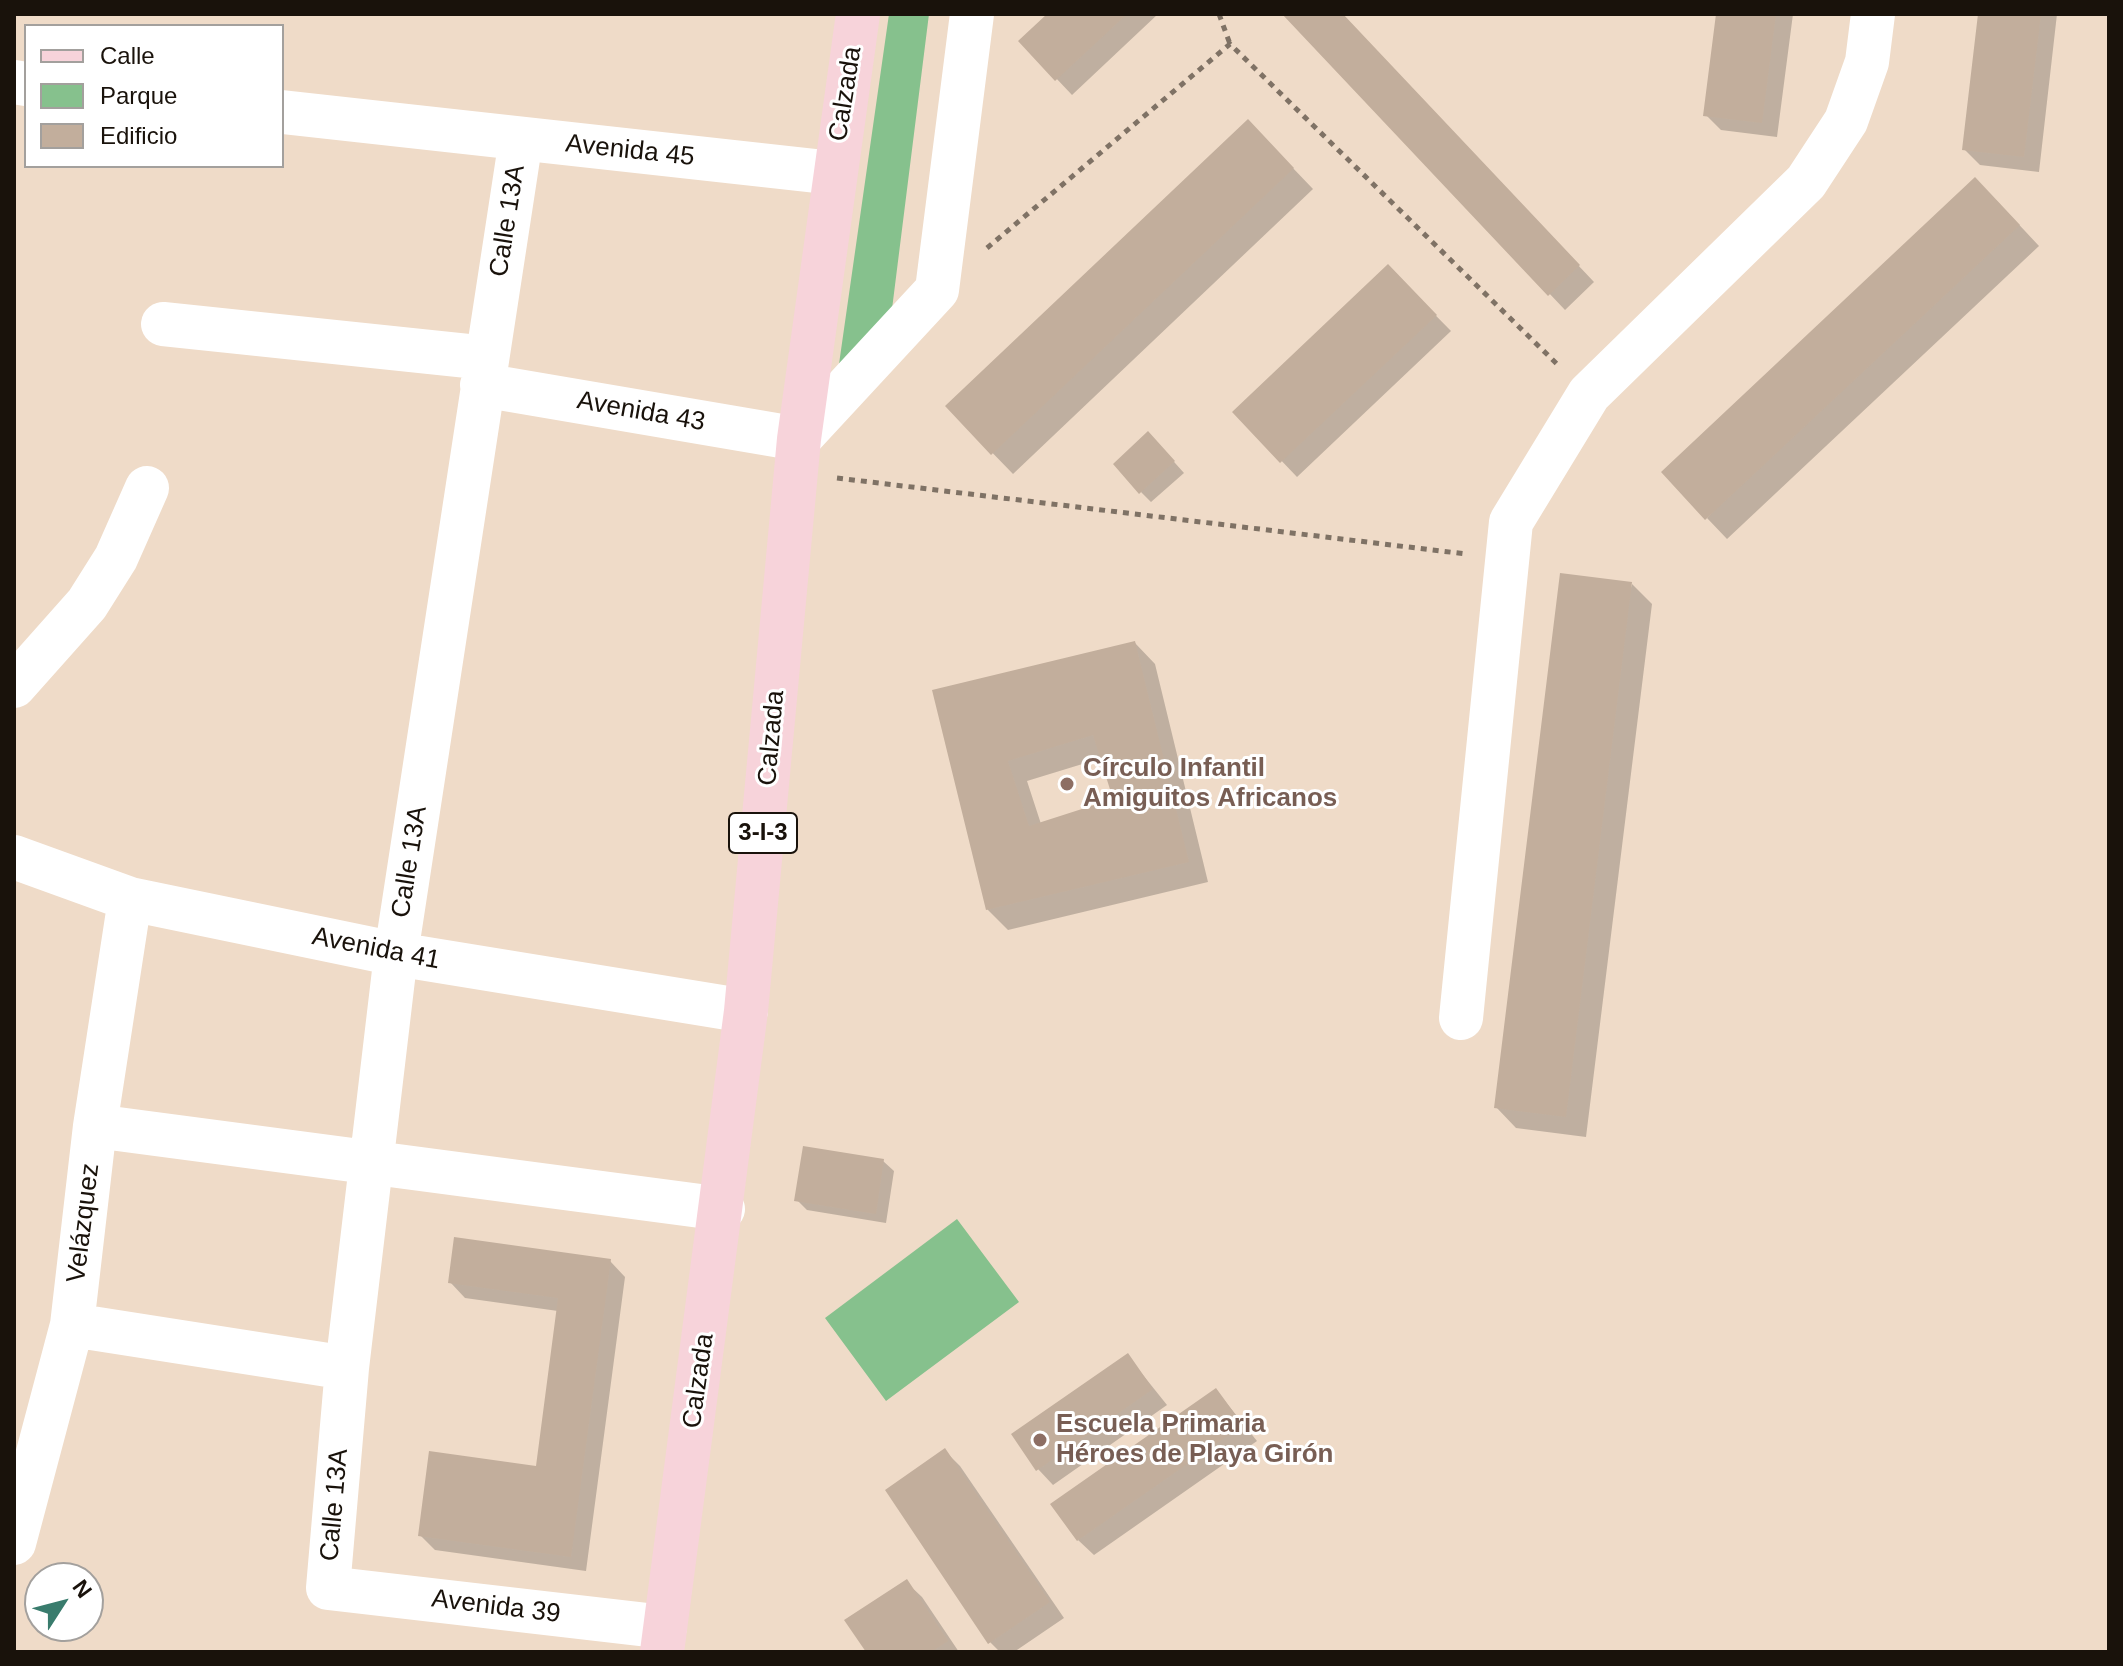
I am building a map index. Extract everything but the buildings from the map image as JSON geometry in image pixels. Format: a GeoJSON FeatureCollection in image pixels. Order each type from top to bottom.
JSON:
{"type":"FeatureCollection","features":[{"type":"Feature","properties":{"kind":"main road","name":"Calzada"},"geometry":{"type":"LineString","coordinates":[[664,1639],[723,1209],[746,1011],[798,456],[858,14]]}},
{"type":"Feature","properties":{"kind":"street"},"geometry":{"type":"LineString","coordinates":[[798,456],[937,290],[972,14]]}},
{"type":"Feature","properties":{"kind":"street"},"geometry":{"type":"LineString","coordinates":[[1461,1018],[1511,522],[1589,394],[1806,182],[1846,121],[1867,62],[1873,14]]}},
{"type":"Feature","properties":{"kind":"street","name":"Avenida 45"},"geometry":{"type":"LineString","coordinates":[[284,112],[834,173]]}},
{"type":"Feature","properties":{"kind":"street","name":"Calle 13A"},"geometry":{"type":"LineString","coordinates":[[328,1588],[347,1368],[396,954],[521,139]]}},
{"type":"Feature","properties":{"kind":"street","name":"Avenida 43"},"geometry":{"type":"LineString","coordinates":[[163,324],[484,371],[798,456]]}},
{"type":"Feature","properties":{"kind":"street"},"geometry":{"type":"LineString","coordinates":[[14,686],[87,604],[116,558],[147,488]]}},
{"type":"Feature","properties":{"kind":"street","name":"Avenida 41"},"geometry":{"type":"LineString","coordinates":[[14,857],[130,899],[396,954],[746,1011]]}},
{"type":"Feature","properties":{"kind":"street","name":"Velázquez"},"geometry":{"type":"LineString","coordinates":[[14,1543],[72,1325],[95,1126],[130,899]]}},
{"type":"Feature","properties":{"kind":"street"},"geometry":{"type":"LineString","coordinates":[[95,1126],[372,1160],[723,1209]]}},
{"type":"Feature","properties":{"kind":"street"},"geometry":{"type":"LineString","coordinates":[[72,1325],[347,1368]]}},
{"type":"Feature","properties":{"kind":"street","name":"Avenida 39"},"geometry":{"type":"LineString","coordinates":[[328,1588],[664,1639]]}},
{"type":"Feature","properties":{"kind":"path"},"geometry":{"type":"LineString","coordinates":[[1219,14],[1230,44],[1589,394]]}},
{"type":"Feature","properties":{"kind":"path"},"geometry":{"type":"LineString","coordinates":[[985,249],[1230,44]]}},
{"type":"Feature","properties":{"kind":"path"},"geometry":{"type":"LineString","coordinates":[[798,456],[1507,559]]}},
{"type":"Feature","properties":{"kind":"green space"},"geometry":{"type":"Polygon","coordinates":[[[889,14],[929,14],[892,309],[839,364],[889,14]]]}},
{"type":"Feature","properties":{"kind":"green space"},"geometry":{"type":"Polygon","coordinates":[[[957,1219],[1019,1302],[886,1401],[825,1318],[957,1219]]]}},
{"type":"Feature","properties":{"kind":"place","name":"Círculo Infantil Amiguitos Africanos"},"geometry":{"type":"Point","coordinates":[1067,784]}},
{"type":"Feature","properties":{"kind":"place","name":"Escuela Primaria Héroes de Playa Girón"},"geometry":{"type":"Point","coordinates":[1040,1440]}}]}
